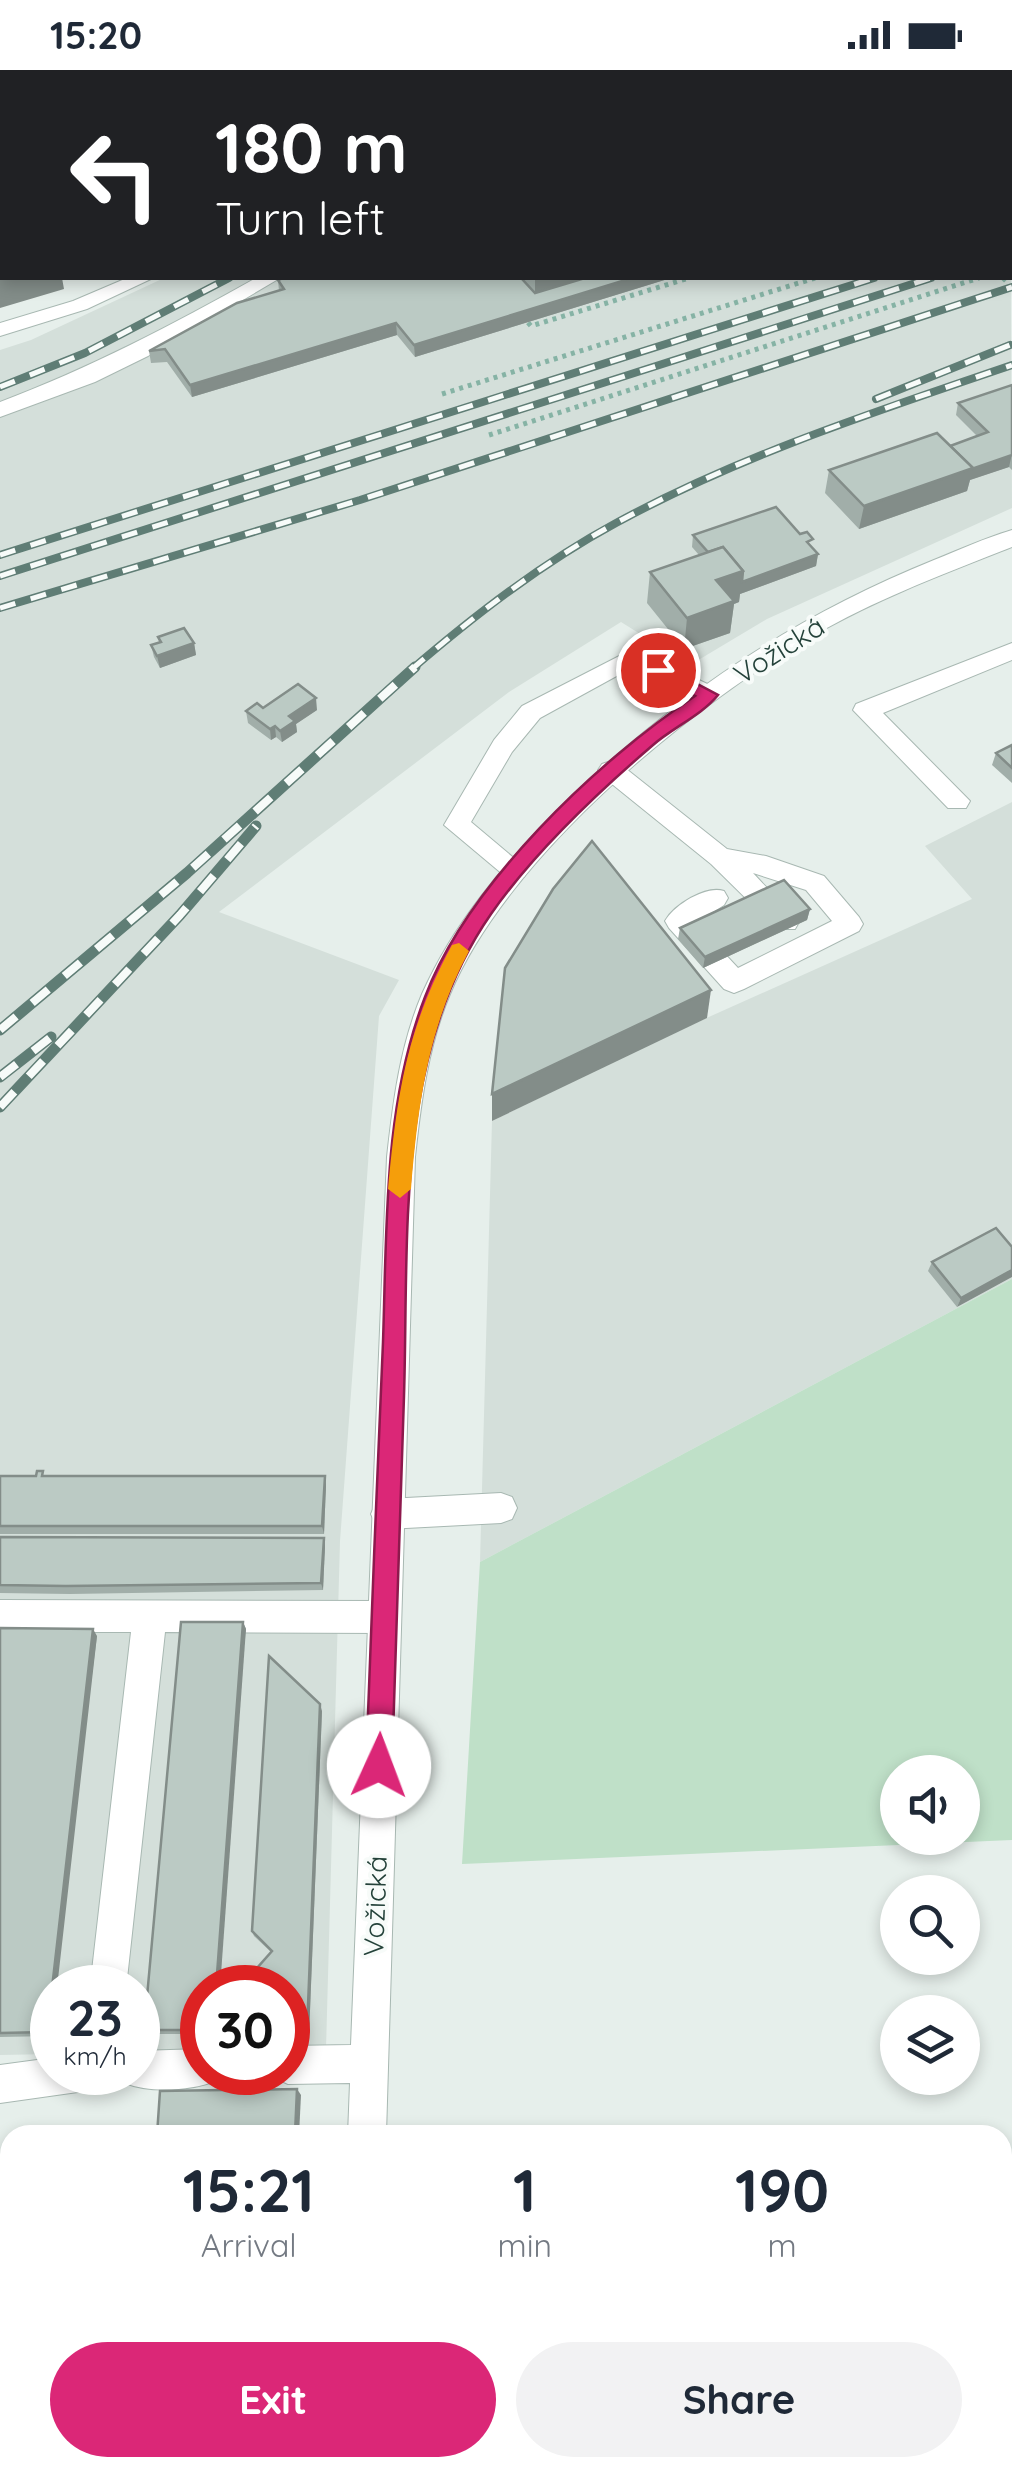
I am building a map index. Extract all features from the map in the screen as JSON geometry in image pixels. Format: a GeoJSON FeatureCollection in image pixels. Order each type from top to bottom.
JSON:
{"type":"FeatureCollection","features":[{"type":"Feature","properties":{"kind":"street"},"geometry":{"type":"LineString","coordinates":[[0,330],[102,286],[134,280]]}},
{"type":"Feature","properties":{"kind":"street"},"geometry":{"type":"LineString","coordinates":[[0,410],[87,377],[141,351],[266,280]]}},
{"type":"Feature","properties":{"kind":"street","name":"Vožická"},"geometry":{"type":"LineString","coordinates":[[368,2125],[401,1157],[408,1098],[436,993],[484,909],[515,870],[611,770],[659,729],[792,638],[904,581],[1012,538]]}},
{"type":"Feature","properties":{"kind":"street"},"geometry":{"type":"LineString","coordinates":[[957,800],[865,710],[1012,651]]}},
{"type":"Feature","properties":{"kind":"street"},"geometry":{"type":"LineString","coordinates":[[515,870],[457,826],[503,746],[531,712],[633,657],[709,695]]}},
{"type":"Feature","properties":{"kind":"street"},"geometry":{"type":"LineString","coordinates":[[611,770],[713,850],[807,945]]}},
{"type":"Feature","properties":{"kind":"street"},"geometry":{"type":"LineString","coordinates":[[713,850],[715,898],[772,964]]}},
{"type":"Feature","properties":{"kind":"street"},"geometry":{"type":"LineString","coordinates":[[713,850],[816,883],[850,924],[734,982],[678,921],[715,898]]}},
{"type":"Feature","properties":{"kind":"street"},"geometry":{"type":"LineString","coordinates":[[387,1514],[501,1508]]}},
{"type":"Feature","properties":{"kind":"street"},"geometry":{"type":"LineString","coordinates":[[0,1616],[384,1617]]}},
{"type":"Feature","properties":{"kind":"street"},"geometry":{"type":"LineString","coordinates":[[111,1965],[150,1616]]}},
{"type":"Feature","properties":{"kind":"street"},"geometry":{"type":"LineString","coordinates":[[310,2065],[370,2064]]}},
{"type":"Feature","properties":{"kind":"street"},"geometry":{"type":"LineString","coordinates":[[0,2084],[30,2080]]}},
{"type":"Feature","properties":{"kind":"path"},"geometry":{"type":"LineString","coordinates":[[518,312],[531,326],[682,280]]}},
{"type":"Feature","properties":{"kind":"path"},"geometry":{"type":"LineString","coordinates":[[442,394],[809,280]]}},
{"type":"Feature","properties":{"kind":"path"},"geometry":{"type":"LineString","coordinates":[[489,436],[973,280]]}},
{"type":"Feature","properties":{"kind":"shaded area"},"geometry":{"type":"Polygon","coordinates":[[[160,280],[1011,280],[1012,508],[767,619],[690,665],[621,622],[509,692],[219,912],[399,980],[379,1016],[340,1541],[326,2049],[310,2049],[310,1965],[180,1965],[180,2051],[160,2052],[160,1965],[30,1965],[30,2054],[0,2055],[0,350],[31,340],[160,280]]]}},
{"type":"Feature","properties":{"kind":"shaded area"},"geometry":{"type":"Polygon","coordinates":[[[1012,802],[1012,1279],[480,1562],[492,1121],[653,1042],[972,899],[925,846],[1012,802]]]}},
{"type":"Feature","properties":{"kind":"green space"},"geometry":{"type":"Polygon","coordinates":[[[1012,1279],[1012,1840],[980,1841],[980,1755],[880,1755],[880,1846],[462,1864],[480,1562],[1012,1279]]]}},
{"type":"Feature","properties":{"kind":"building"},"geometry":{"type":"Polygon","coordinates":[[[278,280],[523,280],[535,293],[578,280],[625,280],[414,345],[396,323],[190,385],[165,349],[149,351],[237,303],[284,289],[278,280]]]}},
{"type":"Feature","properties":{"kind":"building"},"geometry":{"type":"Polygon","coordinates":[[[1012,385],[1012,455],[963,472],[973,468],[950,446],[988,432],[958,403],[1012,385]]]}},
{"type":"Feature","properties":{"kind":"building"},"geometry":{"type":"Polygon","coordinates":[[[937,433],[973,468],[864,506],[829,470],[937,433]]]}},
{"type":"Feature","properties":{"kind":"building"},"geometry":{"type":"Polygon","coordinates":[[[776,507],[800,534],[807,532],[813,539],[807,542],[818,554],[742,582],[743,571],[723,547],[708,552],[693,535],[776,507]]]}},
{"type":"Feature","properties":{"kind":"building"},"geometry":{"type":"Polygon","coordinates":[[[723,547],[743,571],[716,580],[734,601],[687,618],[650,572],[723,547]]]}},
{"type":"Feature","properties":{"kind":"building"},"geometry":{"type":"Polygon","coordinates":[[[184,628],[194,643],[157,656],[151,645],[161,642],[158,637],[184,628]]]}},
{"type":"Feature","properties":{"kind":"building"},"geometry":{"type":"Polygon","coordinates":[[[298,684],[316,698],[289,716],[295,721],[280,731],[275,726],[270,729],[246,711],[257,703],[263,708],[298,684]]]}},
{"type":"Feature","properties":{"kind":"building"},"geometry":{"type":"Polygon","coordinates":[[[1012,745],[1012,768],[996,753],[1012,745]]]}},
{"type":"Feature","properties":{"kind":"building"},"geometry":{"type":"Polygon","coordinates":[[[592,841],[711,990],[492,1094],[505,968],[553,889],[592,841]]]}},
{"type":"Feature","properties":{"kind":"building"},"geometry":{"type":"Polygon","coordinates":[[[784,880],[810,909],[705,957],[680,928],[784,880]]]}},
{"type":"Feature","properties":{"kind":"building"},"geometry":{"type":"Polygon","coordinates":[[[996,1228],[1012,1247],[1012,1270],[961,1298],[932,1262],[996,1228]]]}},
{"type":"Feature","properties":{"kind":"building"},"geometry":{"type":"Polygon","coordinates":[[[37,1471],[43,1471],[42,1476],[325,1476],[322,1526],[0,1526],[0,1476],[36,1476],[37,1471]]]}},
{"type":"Feature","properties":{"kind":"building"},"geometry":{"type":"Polygon","coordinates":[[[0,1537],[324,1538],[321,1583],[0,1585],[0,1537]]]}},
{"type":"Feature","properties":{"kind":"building"},"geometry":{"type":"Polygon","coordinates":[[[181,1622],[243,1622],[218,1965],[180,1965],[180,2030],[160,2030],[160,1965],[150,1965],[181,1622]]]}},
{"type":"Feature","properties":{"kind":"building"},"geometry":{"type":"Polygon","coordinates":[[[0,1628],[93,1629],[55,1965],[30,1965],[30,2032],[0,2033],[0,1628]]]}},
{"type":"Feature","properties":{"kind":"building"},"geometry":{"type":"Polygon","coordinates":[[[269,1656],[320,1704],[310,1965],[260,1965],[272,1951],[252,1931],[269,1656]]]}},
{"type":"Feature","properties":{"kind":"building"},"geometry":{"type":"Polygon","coordinates":[[[160,2091],[180,2091],[180,2095],[297,2095],[295,2125],[158,2125],[160,2091]]]}},
{"type":"Feature","properties":{"kind":"railway"},"geometry":{"type":"LineString","coordinates":[[0,387],[85,353],[225,280]]}},
{"type":"Feature","properties":{"kind":"railway"},"geometry":{"type":"LineString","coordinates":[[0,555],[868,280]]}},
{"type":"Feature","properties":{"kind":"railway"},"geometry":{"type":"LineString","coordinates":[[0,576],[925,280]]}},
{"type":"Feature","properties":{"kind":"railway"},"geometry":{"type":"LineString","coordinates":[[0,608],[360,500],[1012,287]]}},
{"type":"Feature","properties":{"kind":"railway"},"geometry":{"type":"LineString","coordinates":[[876,399],[1010,345]]}},
{"type":"Feature","properties":{"kind":"railway"},"geometry":{"type":"LineString","coordinates":[[412,669],[536,573],[663,499],[810,436],[1012,365]]}},
{"type":"Feature","properties":{"kind":"railway"},"geometry":{"type":"LineString","coordinates":[[0,1030],[187,873],[415,667]]}},
{"type":"Feature","properties":{"kind":"railway"},"geometry":{"type":"LineString","coordinates":[[0,1107],[180,915],[256,826]]}},
{"type":"Feature","properties":{"kind":"railway"},"geometry":{"type":"LineString","coordinates":[[0,1077],[51,1037]]}},
{"type":"Feature","properties":{"kind":"slow traffic"},"geometry":{"type":"LineString","coordinates":[[400,1189],[408,1098],[420,1042],[436,993],[459,951]]}},
{"type":"Feature","properties":{"kind":"route"},"geometry":{"type":"LineString","coordinates":[[379,1766],[401,1157],[420,1042],[436,993],[484,909],[515,870],[611,770],[659,729],[709,695],[658,670]]}}]}
